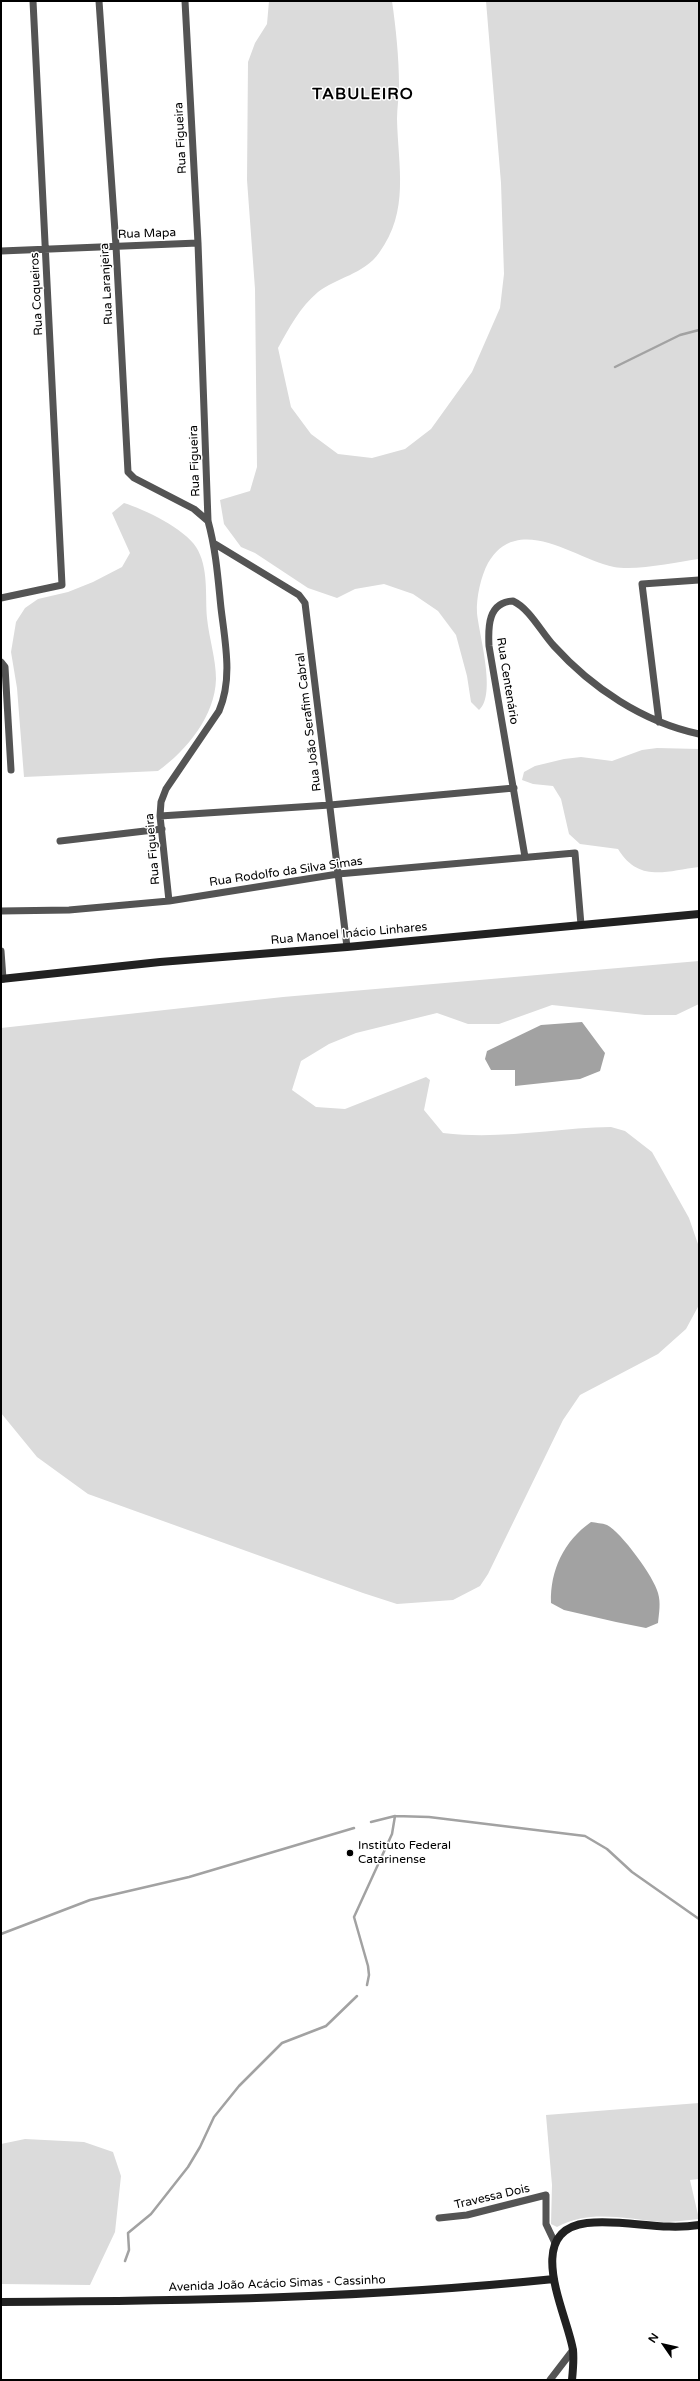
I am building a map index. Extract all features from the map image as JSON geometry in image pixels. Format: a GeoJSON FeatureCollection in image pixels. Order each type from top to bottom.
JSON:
{"type":"FeatureCollection","features":[{"type":"Feature","properties":{"kind":"street","name":"Rua Coqueiros"},"geometry":{"type":"LineString","coordinates":[[1,598],[62,585],[33,1]]}},
{"type":"Feature","properties":{"kind":"street","name":"Rua Laranjeira"},"geometry":{"type":"LineString","coordinates":[[99,1],[116,246],[128,472],[134,478],[194,509],[208,521]]}},
{"type":"Feature","properties":{"kind":"street","name":"Rua Figueira"},"geometry":{"type":"LineString","coordinates":[[169,901],[160,816],[161,802],[166,789],[212,724],[224,700],[227,669],[215,544],[208,521],[198,243],[185,1]]}},
{"type":"Feature","properties":{"kind":"street","name":"Rua Mapa"},"geometry":{"type":"LineString","coordinates":[[1,251],[198,243]]}},
{"type":"Feature","properties":{"kind":"street","name":"Rua João Serafim Cabral"},"geometry":{"type":"LineString","coordinates":[[215,544],[299,595],[305,603],[347,947]]}},
{"type":"Feature","properties":{"kind":"street"},"geometry":{"type":"LineString","coordinates":[[659,722],[642,584],[699,580]]}},
{"type":"Feature","properties":{"kind":"street","name":"Rua Centenário"},"geometry":{"type":"LineString","coordinates":[[514,788],[493,672],[488,634],[490,619],[493,612],[500,604],[507,601],[520,604],[540,630],[576,671],[624,703],[659,722],[699,734]]}},
{"type":"Feature","properties":{"kind":"street"},"geometry":{"type":"LineString","coordinates":[[1,662],[5,667],[11,770]]}},
{"type":"Feature","properties":{"kind":"street"},"geometry":{"type":"LineString","coordinates":[[160,816],[330,805],[514,788],[525,857]]}},
{"type":"Feature","properties":{"kind":"street"},"geometry":{"type":"LineString","coordinates":[[60,841],[162,829]]}},
{"type":"Feature","properties":{"kind":"street","name":"Rua Rodolfo da Silva Simas"},"geometry":{"type":"LineString","coordinates":[[1,911],[69,910],[169,901],[338,874],[525,857],[575,854],[581,925]]}},
{"type":"Feature","properties":{"kind":"street","name":"Rua Manoel Inácio Linhares"},"geometry":{"type":"LineString","coordinates":[[2,979],[160,962],[347,947],[699,914]]}},
{"type":"Feature","properties":{"kind":"street"},"geometry":{"type":"LineString","coordinates":[[1,951],[2,979]]}},
{"type":"Feature","properties":{"kind":"street","name":"Travessa Dois"},"geometry":{"type":"LineString","coordinates":[[440,2218],[467,2216],[546,2195],[546,2224],[555,2243]]}},
{"type":"Feature","properties":{"kind":"street"},"geometry":{"type":"LineString","coordinates":[[572,2380],[573,2350],[554,2279],[552,2261],[555,2243],[564,2233],[585,2223],[615,2223],[666,2228],[699,2225]]}},
{"type":"Feature","properties":{"kind":"street","name":"Avenida João Acácio Simas - Cassinho"},"geometry":{"type":"LineString","coordinates":[[1,2302],[158,2301],[438,2290],[554,2279]]}},
{"type":"Feature","properties":{"kind":"street"},"geometry":{"type":"LineString","coordinates":[[550,2380],[573,2350]]}},
{"type":"Feature","properties":{"kind":"shaded area"},"geometry":{"type":"Polygon","coordinates":[[[269,1],[392,1],[399,75],[397,119],[400,188],[399,205],[395,221],[389,237],[373,260],[358,271],[318,292],[295,318],[278,348],[291,407],[311,434],[338,454],[372,458],[405,449],[431,429],[472,372],[500,308],[504,274],[501,183],[486,1],[699,1],[699,559],[656,566],[623,568],[602,564],[552,544],[539,541],[515,541],[503,546],[496,552],[488,563],[483,574],[478,594],[477,613],[486,664],[487,679],[487,692],[484,702],[479,710],[471,702],[467,676],[456,635],[438,611],[413,594],[384,584],[355,589],[337,598],[308,588],[255,553],[241,547],[224,524],[220,500],[250,491],[257,467],[255,289],[247,180],[248,62],[255,43],[267,24],[269,1]]]}},
{"type":"Feature","properties":{"kind":"shaded area"},"geometry":{"type":"Polygon","coordinates":[[[124,503],[163,520],[183,533],[191,540],[200,555],[205,572],[207,618],[216,671],[211,706],[198,731],[169,763],[158,771],[24,777],[17,688],[11,652],[16,622],[25,608],[38,599],[68,592],[93,582],[122,567],[130,553],[112,513],[124,503]]]}},
{"type":"Feature","properties":{"kind":"shaded area"},"geometry":{"type":"Polygon","coordinates":[[[657,748],[699,749],[699,867],[664,872],[644,871],[635,867],[626,860],[618,849],[580,844],[569,834],[561,799],[553,786],[533,784],[522,780],[524,772],[535,766],[564,759],[581,757],[612,761],[642,750],[657,748]]]}},
{"type":"Feature","properties":{"kind":"shaded area"},"geometry":{"type":"Polygon","coordinates":[[[699,961],[699,1004],[676,1015],[645,1015],[552,1005],[499,1024],[468,1024],[437,1013],[356,1033],[329,1044],[301,1061],[292,1090],[316,1107],[345,1109],[426,1077],[430,1080],[424,1110],[443,1133],[486,1135],[611,1127],[625,1131],[652,1152],[689,1218],[699,1247],[699,1305],[686,1329],[658,1354],[580,1395],[563,1420],[488,1574],[480,1586],[453,1600],[397,1604],[88,1494],[37,1457],[1,1413],[1,1028],[283,997],[699,961]]]}},
{"type":"Feature","properties":{"kind":"shaded area"},"geometry":{"type":"Polygon","coordinates":[[[582,1022],[605,1053],[600,1071],[580,1079],[515,1086],[515,1070],[491,1070],[485,1059],[487,1051],[541,1025],[582,1022]]]}},
{"type":"Feature","properties":{"kind":"shaded area"},"geometry":{"type":"Polygon","coordinates":[[[591,1522],[605,1524],[613,1529],[628,1545],[644,1566],[659,1597],[660,1604],[658,1623],[646,1628],[564,1610],[551,1603],[553,1579],[560,1557],[573,1538],[591,1522]]]}},
{"type":"Feature","properties":{"kind":"shaded area"},"geometry":{"type":"Polygon","coordinates":[[[699,2103],[699,2179],[690,2180],[699,2219],[662,2222],[595,2217],[569,2221],[557,2227],[551,2224],[552,2185],[546,2115],[699,2103]]]}},
{"type":"Feature","properties":{"kind":"shaded area"},"geometry":{"type":"Polygon","coordinates":[[[25,2139],[84,2142],[113,2152],[121,2176],[115,2232],[90,2285],[1,2284],[1,2144],[25,2139]]]}},
{"type":"Feature","properties":{"kind":"waterway"},"geometry":{"type":"LineString","coordinates":[[615,367],[680,335],[699,330]]}},
{"type":"Feature","properties":{"kind":"waterway"},"geometry":{"type":"LineString","coordinates":[[371,1822],[395,1816],[429,1817],[585,1836],[607,1849],[632,1872],[699,1919]]}},
{"type":"Feature","properties":{"kind":"waterway"},"geometry":{"type":"LineString","coordinates":[[367,1985],[369,1975],[368,1966],[354,1917],[392,1834],[395,1816]]}},
{"type":"Feature","properties":{"kind":"waterway"},"geometry":{"type":"LineString","coordinates":[[1,1934],[90,1900],[189,1877],[354,1828]]}},
{"type":"Feature","properties":{"kind":"waterway"},"geometry":{"type":"LineString","coordinates":[[125,2261],[129,2250],[128,2233],[151,2214],[188,2167],[200,2147],[214,2117],[239,2086],[282,2043],[326,2026],[357,1996]]}},
{"type":"Feature","properties":{"kind":"place","name":"Instituto Federal Catarinense"},"geometry":{"type":"Point","coordinates":[350,1853]}},
{"type":"Feature","properties":{"kind":"district","name":"TABULEIRO"},"geometry":{"type":"Point","coordinates":[363,95]}}]}
